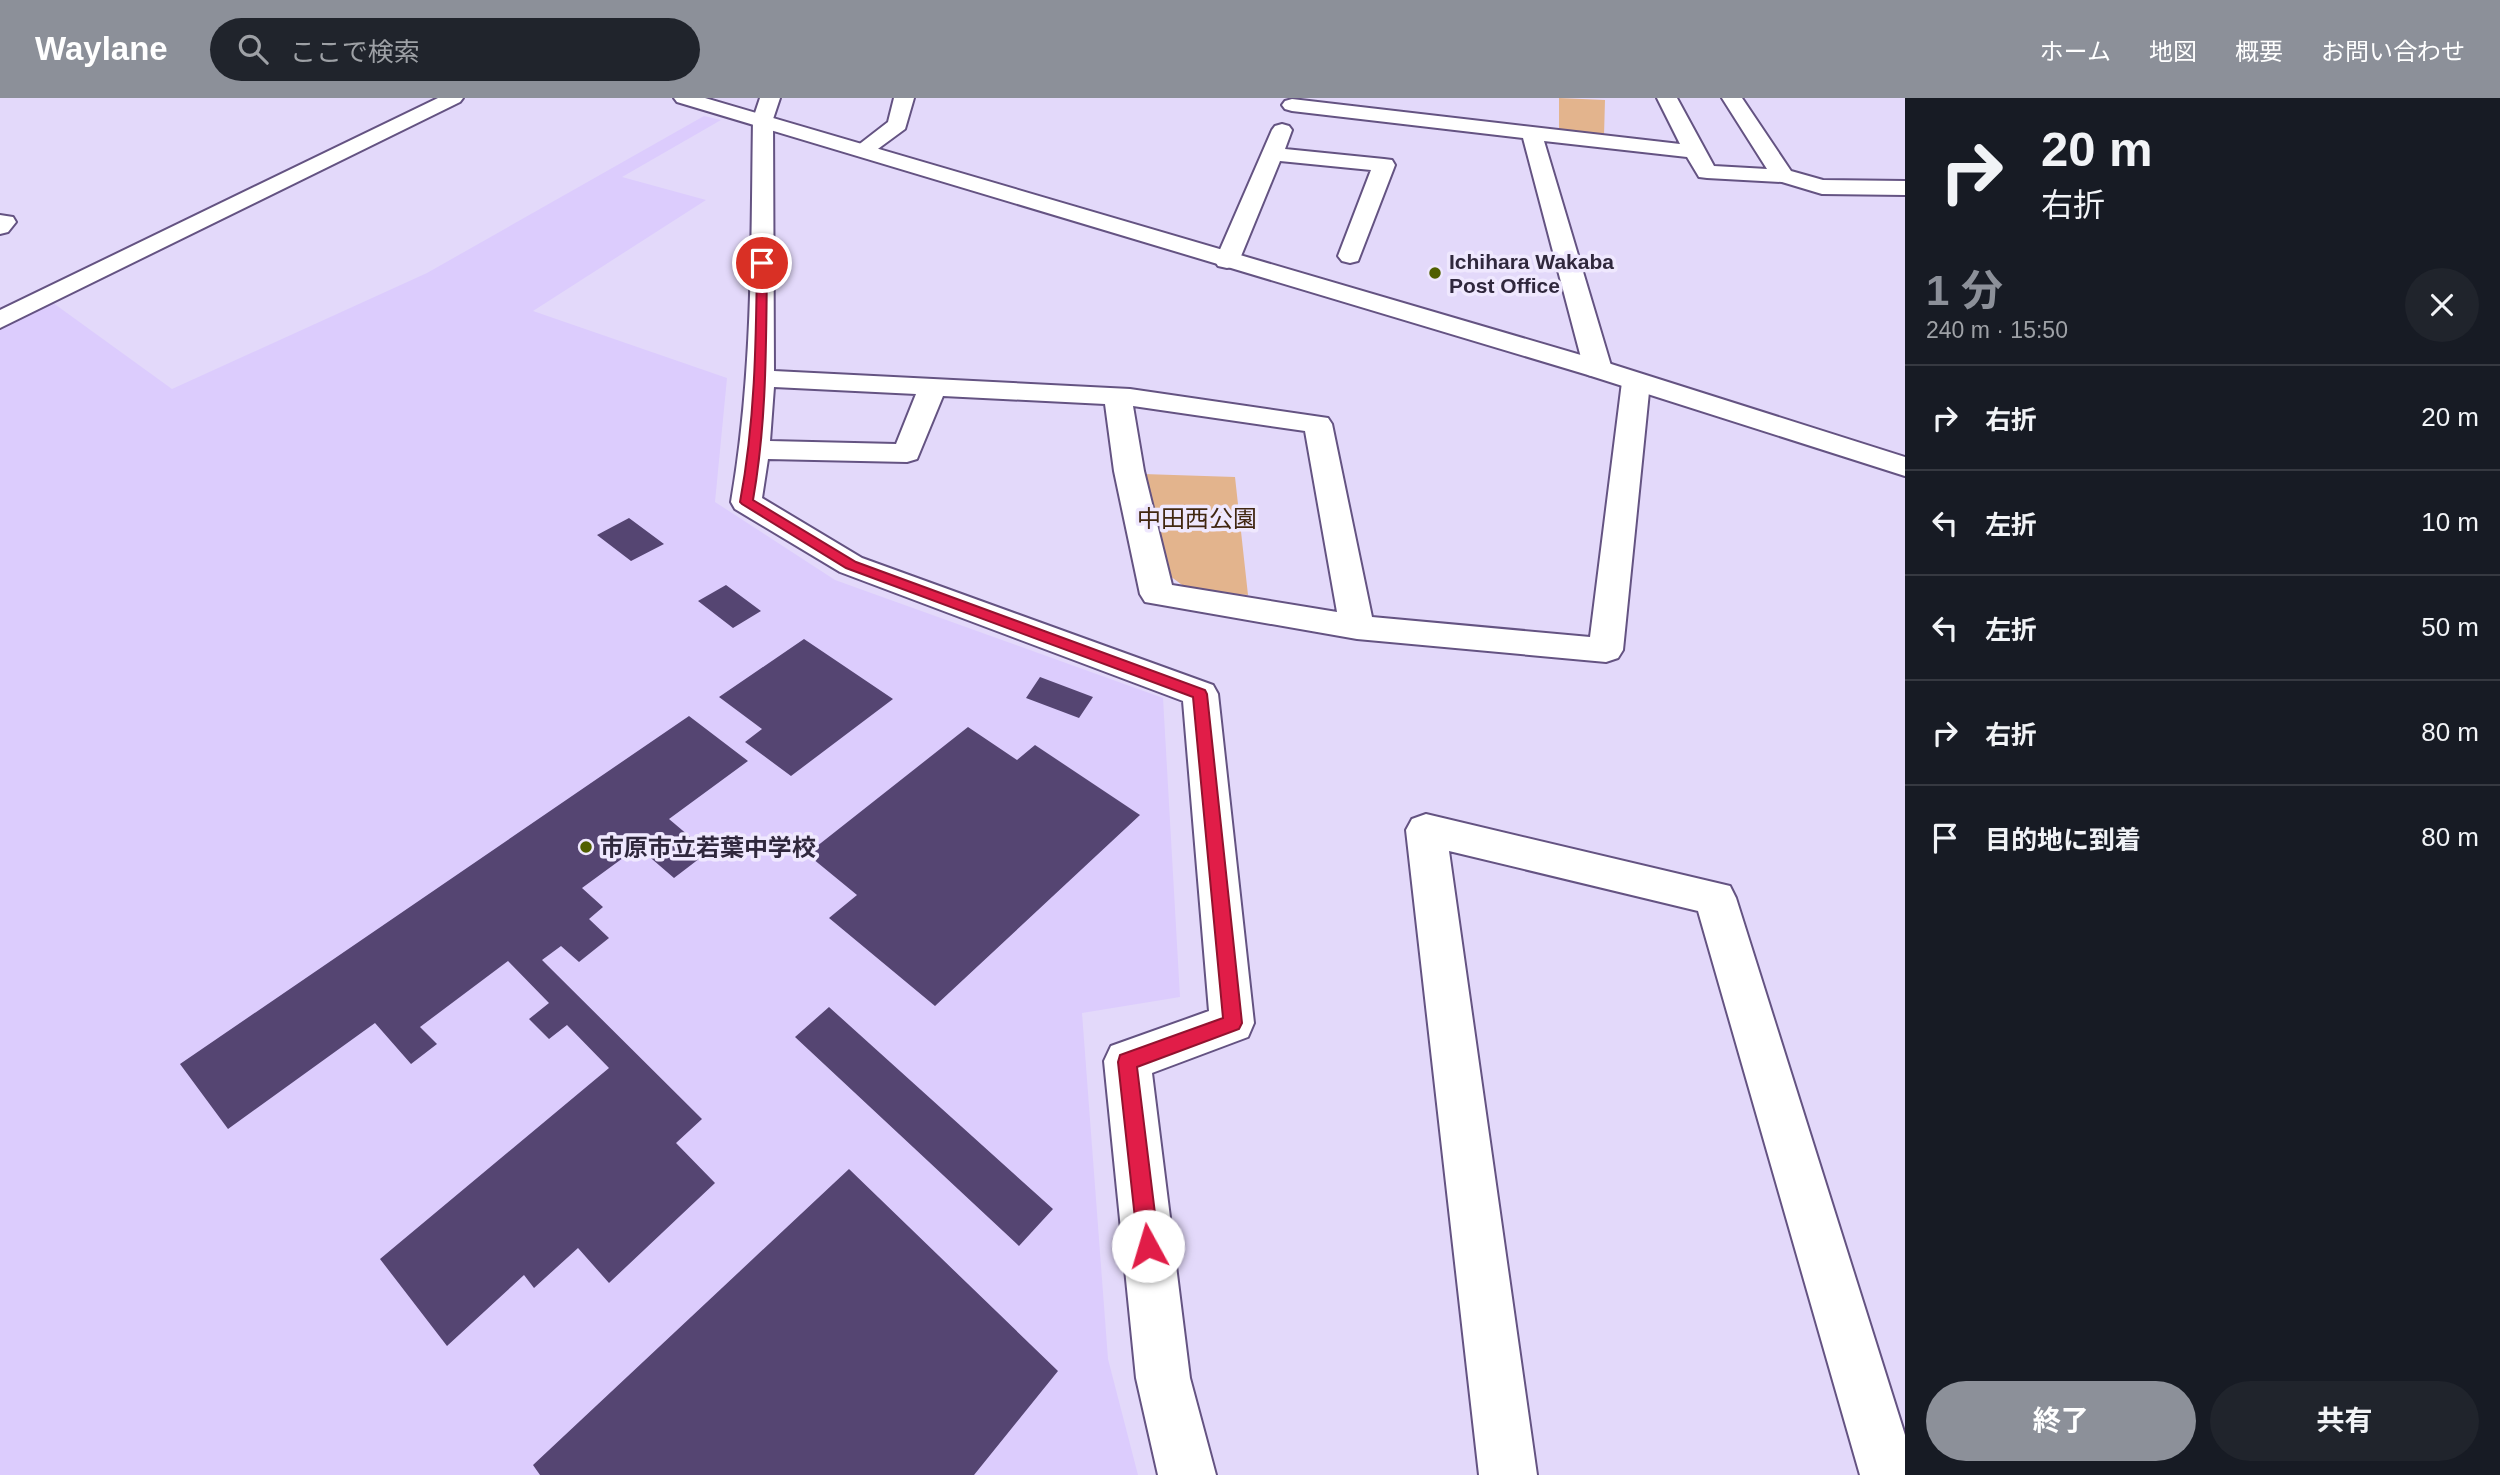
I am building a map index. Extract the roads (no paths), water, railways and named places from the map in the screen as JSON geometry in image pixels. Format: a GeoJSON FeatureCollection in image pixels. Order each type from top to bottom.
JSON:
{"type":"FeatureCollection","features":[{"type":"Feature","properties":{"kind":"street"},"geometry":{"type":"LineString","coordinates":[[0,320],[453,98]]}},
{"type":"Feature","properties":{"kind":"street"},"geometry":{"type":"LineString","coordinates":[[684,98],[766,109],[864,150],[1227,261],[1598,369],[1905,467]]}},
{"type":"Feature","properties":{"kind":"street"},"geometry":{"type":"LineString","coordinates":[[864,150],[898,125],[904,98]]}},
{"type":"Feature","properties":{"kind":"street"},"geometry":{"type":"LineString","coordinates":[[1644,98],[1667,99],[1707,172],[1783,176],[1822,187],[1905,188]]}},
{"type":"Feature","properties":{"kind":"street"},"geometry":{"type":"LineString","coordinates":[[1732,98],[1783,176]]}},
{"type":"Feature","properties":{"kind":"street"},"geometry":{"type":"LineString","coordinates":[[1227,261],[1293,102],[1532,134],[1694,152]]}},
{"type":"Feature","properties":{"kind":"street"},"geometry":{"type":"LineString","coordinates":[[766,109],[761,378],[756,450],[746,502],[851,565],[1200,694],[1232,1023],[1127,1062],[1163,1378],[1187,1475]]}},
{"type":"Feature","properties":{"kind":"street"},"geometry":{"type":"LineString","coordinates":[[1532,134],[1598,369]]}},
{"type":"Feature","properties":{"kind":"street"},"geometry":{"type":"LineString","coordinates":[[1272,154],[1384,165],[1350,256]]}},
{"type":"Feature","properties":{"kind":"street"},"geometry":{"type":"LineString","coordinates":[[761,378],[1118,397],[1318,424],[1357,627]]}},
{"type":"Feature","properties":{"kind":"street"},"geometry":{"type":"LineString","coordinates":[[1118,397],[1129,471],[1157,594],[1357,627],[1605,650],[1636,382]]}},
{"type":"Feature","properties":{"kind":"street"},"geometry":{"type":"LineString","coordinates":[[756,450],[907,453],[933,386]]}},
{"type":"Feature","properties":{"kind":"street"},"geometry":{"type":"LineString","coordinates":[[1508,1475],[1426,830],[1715,898],[1889,1475]]}},
{"type":"Feature","properties":{"kind":"place","name":"Ichihara Wakaba Post Office"},"geometry":{"type":"Point","coordinates":[1435,273]}},
{"type":"Feature","properties":{"kind":"place","name":"市原市立若葉中学校"},"geometry":{"type":"Point","coordinates":[586,847]}},
{"type":"Feature","properties":{"kind":"park label","name":"中田西公園"},"geometry":{"type":"Point","coordinates":[1197,518]}}]}
